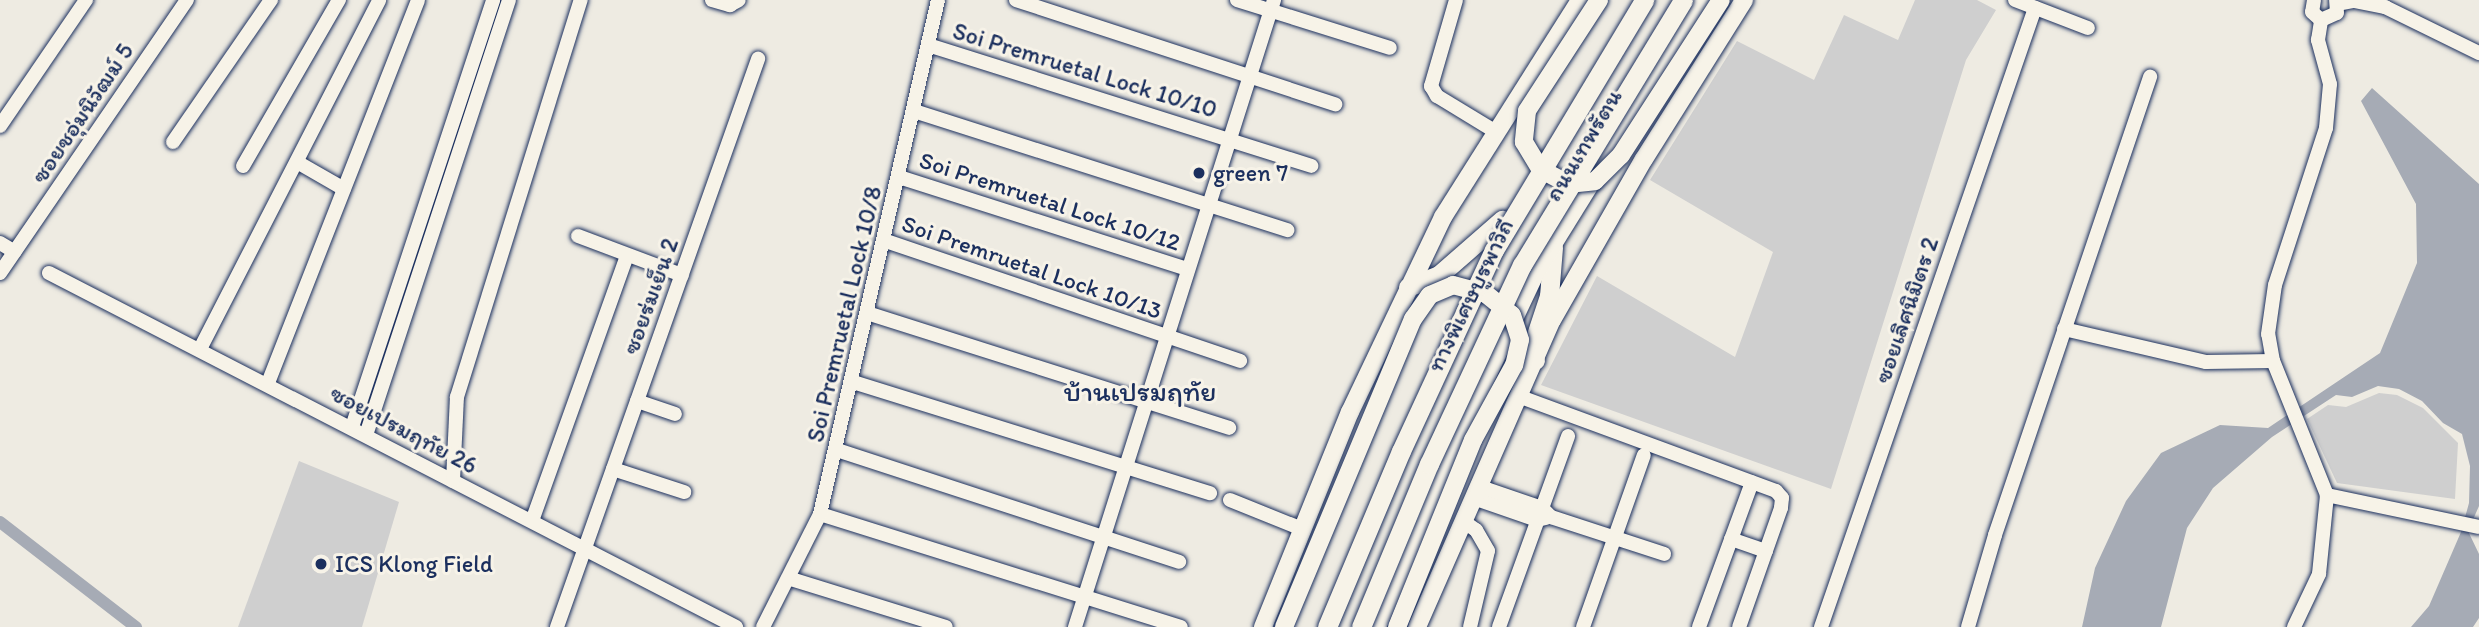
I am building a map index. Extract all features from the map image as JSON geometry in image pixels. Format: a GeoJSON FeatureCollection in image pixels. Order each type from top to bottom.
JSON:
{"type":"FeatureCollection","features":[{"type":"Feature","properties":{"kind":"highway","name":"ถนนเทพรัตน"},"geometry":{"type":"LineString","coordinates":[[1319,627],[1400,436],[1502,219],[1633,0]]}},
{"type":"Feature","properties":{"kind":"highway","name":"ทางพิเศษบูรพาวิถี"},"geometry":{"type":"LineString","coordinates":[[1327,627],[1401,452],[1494,250],[1644,0]]}},
{"type":"Feature","properties":{"kind":"highway","name":"ทางพิเศษบูรพาวิถี"},"geometry":{"type":"LineString","coordinates":[[1348,627],[1418,459],[1512,259],[1668,0]]}},
{"type":"Feature","properties":{"kind":"highway"},"geometry":{"type":"LineString","coordinates":[[1361,627],[1429,464],[1522,265],[1683,0]]}},
{"type":"Feature","properties":{"kind":"highway","name":"ถนนเทพรัตน"},"geometry":{"type":"LineString","coordinates":[[1376,627],[1442,469],[1554,239],[1703,0]]}},
{"type":"Feature","properties":{"kind":"highway"},"geometry":{"type":"LineString","coordinates":[[1408,287],[1439,275],[1502,219]]}},
{"type":"Feature","properties":{"kind":"highway"},"geometry":{"type":"LineString","coordinates":[[1535,360],[1532,346],[1549,296],[1554,239]]}},
{"type":"Feature","properties":{"kind":"main road"},"geometry":{"type":"LineString","coordinates":[[1263,627],[1302,528],[1408,287],[1443,217],[1580,0]]}},
{"type":"Feature","properties":{"kind":"main road"},"geometry":{"type":"LineString","coordinates":[[1600,0],[1527,111],[1524,142],[1540,169],[1568,184],[1595,181],[1621,155],[1721,0]]}},
{"type":"Feature","properties":{"kind":"main road"},"geometry":{"type":"LineString","coordinates":[[1417,627],[1535,360],[1644,159],[1744,0]]}},
{"type":"Feature","properties":{"kind":"main road"},"geometry":{"type":"LineString","coordinates":[[1284,627],[1413,319],[1430,295],[1453,285],[1486,295],[1512,315],[1520,340],[1514,365],[1473,440],[1397,627]]}},
{"type":"Feature","properties":{"kind":"street"},"geometry":{"type":"LineString","coordinates":[[0,126],[86,0]]}},
{"type":"Feature","properties":{"kind":"street","name":"ซอยชอุ่มนิวัฒม์ 5"},"geometry":{"type":"LineString","coordinates":[[0,273],[187,0]]}},
{"type":"Feature","properties":{"kind":"street"},"geometry":{"type":"LineString","coordinates":[[173,142],[271,0]]}},
{"type":"Feature","properties":{"kind":"street"},"geometry":{"type":"LineString","coordinates":[[243,166],[339,0]]}},
{"type":"Feature","properties":{"kind":"street"},"geometry":{"type":"LineString","coordinates":[[200,349],[379,0]]}},
{"type":"Feature","properties":{"kind":"street"},"geometry":{"type":"LineString","coordinates":[[268,383],[418,0]]}},
{"type":"Feature","properties":{"kind":"street"},"geometry":{"type":"LineString","coordinates":[[352,427],[493,0]]}},
{"type":"Feature","properties":{"kind":"street"},"geometry":{"type":"LineString","coordinates":[[366,435],[509,0]]}},
{"type":"Feature","properties":{"kind":"street"},"geometry":{"type":"LineString","coordinates":[[453,481],[457,463],[457,397],[581,0]]}},
{"type":"Feature","properties":{"kind":"street"},"geometry":{"type":"LineString","coordinates":[[712,0],[730,5],[739,0]]}},
{"type":"Feature","properties":{"kind":"street","name":"Soi Premruetal Lock 10/8"},"geometry":{"type":"LineString","coordinates":[[763,627],[791,579],[820,514],[853,382],[938,0]]}},
{"type":"Feature","properties":{"kind":"street"},"geometry":{"type":"LineString","coordinates":[[1016,0],[1335,104]]}},
{"type":"Feature","properties":{"kind":"street"},"geometry":{"type":"LineString","coordinates":[[1237,0],[1272,5],[1390,48]]}},
{"type":"Feature","properties":{"kind":"street"},"geometry":{"type":"LineString","coordinates":[[1456,0],[1431,86],[1437,96],[1496,132]]}},
{"type":"Feature","properties":{"kind":"street"},"geometry":{"type":"LineString","coordinates":[[2014,0],[2088,28]]}},
{"type":"Feature","properties":{"kind":"street"},"geometry":{"type":"LineString","coordinates":[[2321,20],[2330,19],[2337,2],[2354,1],[2385,7],[2479,52]]}},
{"type":"Feature","properties":{"kind":"street"},"geometry":{"type":"LineString","coordinates":[[2294,627],[2319,574],[2327,495],[2289,406],[2273,361],[2268,334],[2275,285],[2323,138],[2330,84],[2318,40],[2321,20],[2309,2]]}},
{"type":"Feature","properties":{"kind":"street"},"geometry":{"type":"LineString","coordinates":[[1075,627],[1272,5]]}},
{"type":"Feature","properties":{"kind":"street","name":"ซอยเลิศนิมิตร 2"},"geometry":{"type":"LineString","coordinates":[[1821,627],[2035,8]]}},
{"type":"Feature","properties":{"kind":"street","name":"Soi Premruetal Lock 10/10"},"geometry":{"type":"LineString","coordinates":[[928,45],[1311,166]]}},
{"type":"Feature","properties":{"kind":"street","name":"ซอยร่มเย็น 2"},"geometry":{"type":"LineString","coordinates":[[558,627],[758,59]]}},
{"type":"Feature","properties":{"kind":"street"},"geometry":{"type":"LineString","coordinates":[[1968,627],[2064,329],[2150,77]]}},
{"type":"Feature","properties":{"kind":"street"},"geometry":{"type":"LineString","coordinates":[[914,111],[1288,230]]}},
{"type":"Feature","properties":{"kind":"street"},"geometry":{"type":"LineString","coordinates":[[454,118],[469,123]]}},
{"type":"Feature","properties":{"kind":"street"},"geometry":{"type":"LineString","coordinates":[[298,162],[344,189]]}},
{"type":"Feature","properties":{"kind":"street","name":"Soi Premruetal Lock 10/12"},"geometry":{"type":"LineString","coordinates":[[899,177],[1188,269]]}},
{"type":"Feature","properties":{"kind":"street"},"geometry":{"type":"LineString","coordinates":[[578,236],[682,275]]}},
{"type":"Feature","properties":{"kind":"street","name":"Soi Premruetal Lock 10/13"},"geometry":{"type":"LineString","coordinates":[[883,240],[1240,361]]}},
{"type":"Feature","properties":{"kind":"street"},"geometry":{"type":"LineString","coordinates":[[0,243],[15,252]]}},
{"type":"Feature","properties":{"kind":"street"},"geometry":{"type":"LineString","coordinates":[[411,249],[426,254]]}},
{"type":"Feature","properties":{"kind":"street"},"geometry":{"type":"LineString","coordinates":[[532,522],[627,255]]}},
{"type":"Feature","properties":{"kind":"street","name":"ซอยเปรมฤทัย 26"},"geometry":{"type":"LineString","coordinates":[[49,273],[268,383],[736,627]]}},
{"type":"Feature","properties":{"kind":"street"},"geometry":{"type":"LineString","coordinates":[[867,313],[1229,428]]}},
{"type":"Feature","properties":{"kind":"street"},"geometry":{"type":"LineString","coordinates":[[385,326],[400,331]]}},
{"type":"Feature","properties":{"kind":"street"},"geometry":{"type":"LineString","coordinates":[[2064,329],[2206,362],[2273,361]]}},
{"type":"Feature","properties":{"kind":"street"},"geometry":{"type":"LineString","coordinates":[[853,382],[1209,493]]}},
{"type":"Feature","properties":{"kind":"street"},"geometry":{"type":"LineString","coordinates":[[1518,396],[1752,482],[1782,498],[1739,627]]}},
{"type":"Feature","properties":{"kind":"street"},"geometry":{"type":"LineString","coordinates":[[637,401],[675,414]]}},
{"type":"Feature","properties":{"kind":"street"},"geometry":{"type":"LineString","coordinates":[[1499,627],[1543,515],[1568,436]]}},
{"type":"Feature","properties":{"kind":"street"},"geometry":{"type":"LineString","coordinates":[[837,450],[1179,562]]}},
{"type":"Feature","properties":{"kind":"street"},"geometry":{"type":"LineString","coordinates":[[1583,627],[1644,455]]}},
{"type":"Feature","properties":{"kind":"street"},"geometry":{"type":"LineString","coordinates":[[613,469],[684,492]]}},
{"type":"Feature","properties":{"kind":"street"},"geometry":{"type":"LineString","coordinates":[[1699,627],[1752,482]]}},
{"type":"Feature","properties":{"kind":"street"},"geometry":{"type":"LineString","coordinates":[[1475,492],[1664,554]]}},
{"type":"Feature","properties":{"kind":"street"},"geometry":{"type":"LineString","coordinates":[[2327,495],[2457,520],[2479,527]]}},
{"type":"Feature","properties":{"kind":"street"},"geometry":{"type":"LineString","coordinates":[[1230,500],[1302,528]]}},
{"type":"Feature","properties":{"kind":"street"},"geometry":{"type":"LineString","coordinates":[[820,514],[1181,627]]}},
{"type":"Feature","properties":{"kind":"street"},"geometry":{"type":"LineString","coordinates":[[1463,521],[1476,530],[1488,551],[1470,627]]}},
{"type":"Feature","properties":{"kind":"street"},"geometry":{"type":"LineString","coordinates":[[1731,539],[1766,551]]}},
{"type":"Feature","properties":{"kind":"street"},"geometry":{"type":"LineString","coordinates":[[791,579],[946,627]]}},
{"type":"Feature","properties":{"kind":"shaded area"},"geometry":{"type":"Polygon","coordinates":[[[1915,0],[1977,0],[1996,10],[1966,60],[1831,489],[1541,385],[1597,276],[1735,357],[1773,252],[1650,180],[1737,41],[1814,80],[1844,15],[1898,40],[1915,0]]]}},
{"type":"Feature","properties":{"kind":"shaded area"},"geometry":{"type":"Polygon","coordinates":[[[2372,88],[2479,184],[2479,506],[2468,531],[2479,554],[2479,618],[2473,627],[2411,627],[2429,606],[2461,532],[2469,503],[2470,466],[2462,434],[2443,423],[2422,401],[2399,389],[2378,386],[2352,397],[2336,395],[2272,437],[2213,488],[2187,528],[2161,627],[2082,627],[2095,568],[2126,501],[2161,453],[2220,425],[2268,428],[2380,353],[2417,263],[2416,204],[2361,101],[2372,88]]]}},
{"type":"Feature","properties":{"kind":"shaded area"},"geometry":{"type":"Polygon","coordinates":[[[2379,393],[2397,395],[2423,408],[2458,443],[2455,499],[2337,483],[2307,419],[2328,405],[2346,407],[2379,393]]]}},
{"type":"Feature","properties":{"kind":"shaded area","name":"ICS Klong Field"},"geometry":{"type":"Polygon","coordinates":[[[299,461],[399,502],[362,627],[238,627],[299,461]]]}},
{"type":"Feature","properties":{"kind":"waterway"},"geometry":{"type":"LineString","coordinates":[[0,522],[136,627]]}},
{"type":"Feature","properties":{"kind":"place","name":"green 7"},"geometry":{"type":"Point","coordinates":[1199,173]}},
{"type":"Feature","properties":{"kind":"place","name":"ICS Klong Field"},"geometry":{"type":"Point","coordinates":[321,564]}},
{"type":"Feature","properties":{"kind":"district","name":"บ้านเปรมฤทัย"},"geometry":{"type":"Point","coordinates":[1140,391]}}]}
